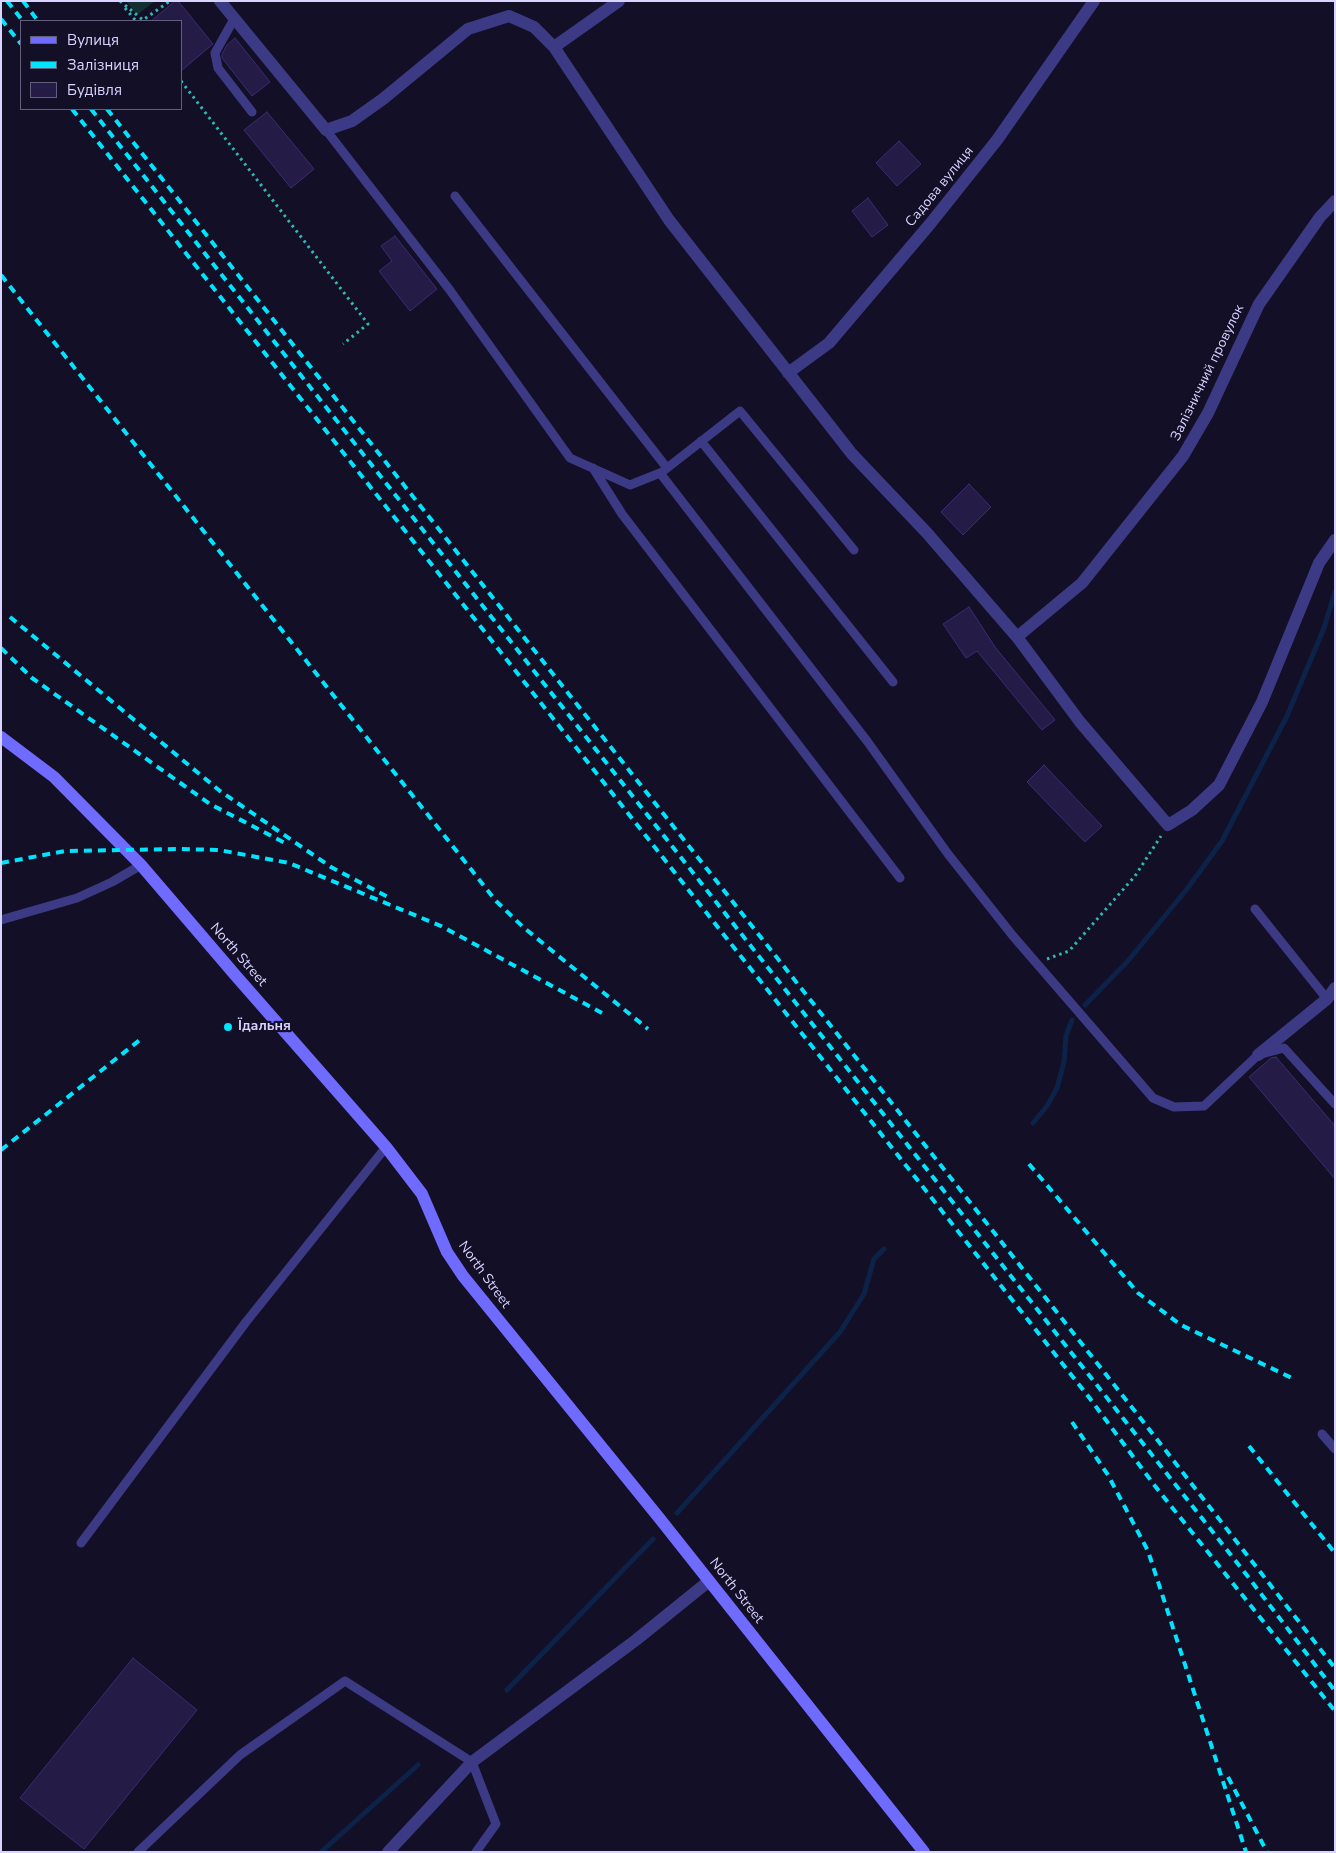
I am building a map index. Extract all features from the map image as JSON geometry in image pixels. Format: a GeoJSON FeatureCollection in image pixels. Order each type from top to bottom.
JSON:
{"type":"FeatureCollection","features":[{"type":"Feature","properties":{"kind":"street"},"geometry":{"type":"LineString","coordinates":[[220,1],[326,130],[352,121],[383,99],[468,29],[509,16],[534,27],[554,47],[669,220],[852,454],[927,533],[1017,637],[1080,722],[1168,825],[1192,810],[1218,785],[1262,702],[1319,563],[1335,540]]}},
{"type":"Feature","properties":{"kind":"street"},"geometry":{"type":"LineString","coordinates":[[554,47],[619,1]]}},
{"type":"Feature","properties":{"kind":"street","name":"Садова вулиця"},"geometry":{"type":"LineString","coordinates":[[788,373],[828,343],[930,224],[998,140],[1094,1]]}},
{"type":"Feature","properties":{"kind":"street","name":"Залізничний провулок"},"geometry":{"type":"LineString","coordinates":[[1017,637],[1082,583],[1183,456],[1208,413],[1259,304],[1320,217],[1335,201]]}},
{"type":"Feature","properties":{"kind":"street","name":"North Street"},"geometry":{"type":"LineString","coordinates":[[1,737],[54,777],[141,865],[386,1147],[422,1194],[447,1252],[463,1276],[924,1852]]}},
{"type":"Feature","properties":{"kind":"street"},"geometry":{"type":"LineString","coordinates":[[1258,1055],[1327,998],[1335,988]]}},
{"type":"Feature","properties":{"kind":"street"},"geometry":{"type":"LineString","coordinates":[[388,1852],[472,1762],[636,1640],[709,1581]]}},
{"type":"Feature","properties":{"kind":"lane"},"geometry":{"type":"LineString","coordinates":[[234,20],[215,53],[218,68],[252,112]]}},
{"type":"Feature","properties":{"kind":"lane"},"geometry":{"type":"LineString","coordinates":[[326,130],[449,289],[570,458],[630,485],[664,471],[740,410],[854,550]]}},
{"type":"Feature","properties":{"kind":"lane"},"geometry":{"type":"LineString","coordinates":[[455,196],[867,741],[948,854],[1036,962],[1153,1098],[1174,1107],[1204,1106],[1258,1055],[1284,1048],[1335,1104]]}},
{"type":"Feature","properties":{"kind":"lane"},"geometry":{"type":"LineString","coordinates":[[701,441],[893,682]]}},
{"type":"Feature","properties":{"kind":"lane"},"geometry":{"type":"LineString","coordinates":[[593,468],[622,514],[900,878]]}},
{"type":"Feature","properties":{"kind":"lane"},"geometry":{"type":"LineString","coordinates":[[1,920],[76,898],[112,882],[141,865]]}},
{"type":"Feature","properties":{"kind":"lane"},"geometry":{"type":"LineString","coordinates":[[1255,909],[1327,998]]}},
{"type":"Feature","properties":{"kind":"lane"},"geometry":{"type":"LineString","coordinates":[[81,1543],[246,1322],[386,1147]]}},
{"type":"Feature","properties":{"kind":"lane"},"geometry":{"type":"LineString","coordinates":[[1322,1434],[1335,1449]]}},
{"type":"Feature","properties":{"kind":"lane"},"geometry":{"type":"LineString","coordinates":[[138,1852],[240,1755],[345,1682],[472,1762],[496,1824],[476,1852]]}},
{"type":"Feature","properties":{"kind":"path"},"geometry":{"type":"LineString","coordinates":[[121,2],[143,20],[170,1]]}},
{"type":"Feature","properties":{"kind":"path"},"geometry":{"type":"LineString","coordinates":[[121,2],[135,20]]}},
{"type":"Feature","properties":{"kind":"path"},"geometry":{"type":"LineString","coordinates":[[182,82],[368,324],[343,344]]}},
{"type":"Feature","properties":{"kind":"path"},"geometry":{"type":"LineString","coordinates":[[1036,962],[1069,951],[1135,876],[1168,825]]}},
{"type":"Feature","properties":{"kind":"green space"},"geometry":{"type":"Polygon","coordinates":[[[126,1],[155,1],[137,15],[126,1]]]}},
{"type":"Feature","properties":{"kind":"building"},"geometry":{"type":"Polygon","coordinates":[[[175,1],[178,1],[213,44],[182,70],[182,20],[152,20],[175,1]]]}},
{"type":"Feature","properties":{"kind":"building"},"geometry":{"type":"Polygon","coordinates":[[[235,38],[270,82],[252,96],[222,58],[227,45],[235,38]]]}},
{"type":"Feature","properties":{"kind":"building"},"geometry":{"type":"Polygon","coordinates":[[[267,112],[314,169],[291,188],[244,130],[267,112]]]}},
{"type":"Feature","properties":{"kind":"building"},"geometry":{"type":"Polygon","coordinates":[[[899,141],[921,164],[897,186],[876,163],[899,141]]]}},
{"type":"Feature","properties":{"kind":"building"},"geometry":{"type":"Polygon","coordinates":[[[868,198],[888,225],[872,237],[852,211],[868,198]]]}},
{"type":"Feature","properties":{"kind":"building"},"geometry":{"type":"Polygon","coordinates":[[[395,236],[437,289],[410,311],[379,271],[392,261],[381,246],[395,236]]]}},
{"type":"Feature","properties":{"kind":"building"},"geometry":{"type":"Polygon","coordinates":[[[969,484],[991,507],[963,535],[941,512],[969,484]]]}},
{"type":"Feature","properties":{"kind":"building"},"geometry":{"type":"Polygon","coordinates":[[[969,607],[995,647],[1055,720],[1042,730],[977,651],[966,658],[943,624],[969,607]]]}},
{"type":"Feature","properties":{"kind":"building"},"geometry":{"type":"Polygon","coordinates":[[[1044,765],[1102,826],[1085,842],[1027,782],[1044,765]]]}},
{"type":"Feature","properties":{"kind":"building"},"geometry":{"type":"Polygon","coordinates":[[[1276,1057],[1335,1126],[1335,1179],[1249,1077],[1271,1058],[1276,1057]]]}},
{"type":"Feature","properties":{"kind":"building"},"geometry":{"type":"Polygon","coordinates":[[[133,1658],[197,1710],[84,1849],[20,1798],[133,1658]]]}},
{"type":"Feature","properties":{"kind":"waterway"},"geometry":{"type":"LineString","coordinates":[[1085,1005],[1127,962],[1187,889],[1222,841],[1287,716],[1324,628],[1335,592]]}},
{"type":"Feature","properties":{"kind":"waterway"},"geometry":{"type":"LineString","coordinates":[[1033,1123],[1047,1106],[1057,1088],[1064,1062],[1066,1036],[1072,1020]]}},
{"type":"Feature","properties":{"kind":"waterway"},"geometry":{"type":"LineString","coordinates":[[677,1513],[840,1332],[864,1294],[874,1259],[884,1249]]}},
{"type":"Feature","properties":{"kind":"waterway"},"geometry":{"type":"LineString","coordinates":[[507,1690],[653,1539]]}},
{"type":"Feature","properties":{"kind":"waterway"},"geometry":{"type":"LineString","coordinates":[[321,1852],[418,1765]]}},
{"type":"Feature","properties":{"kind":"railway"},"geometry":{"type":"LineString","coordinates":[[7,1],[22,20]]}},
{"type":"Feature","properties":{"kind":"railway"},"geometry":{"type":"LineString","coordinates":[[23,1],[37,20]]}},
{"type":"Feature","properties":{"kind":"railway"},"geometry":{"type":"LineString","coordinates":[[1,19],[20,43]]}},
{"type":"Feature","properties":{"kind":"railway"},"geometry":{"type":"LineString","coordinates":[[73,110],[1088,1396],[1155,1486],[1335,1711]]}},
{"type":"Feature","properties":{"kind":"railway"},"geometry":{"type":"LineString","coordinates":[[92,110],[1249,1578],[1335,1691]]}},
{"type":"Feature","properties":{"kind":"railway"},"geometry":{"type":"LineString","coordinates":[[108,110],[1138,1415],[1335,1668]]}},
{"type":"Feature","properties":{"kind":"railway"},"geometry":{"type":"LineString","coordinates":[[1,275],[496,901],[523,927],[648,1029]]}},
{"type":"Feature","properties":{"kind":"railway"},"geometry":{"type":"LineString","coordinates":[[10,617],[220,791],[331,867],[388,897]]}},
{"type":"Feature","properties":{"kind":"railway"},"geometry":{"type":"LineString","coordinates":[[1,648],[32,678],[210,804],[287,844]]}},
{"type":"Feature","properties":{"kind":"railway"},"geometry":{"type":"LineString","coordinates":[[1,863],[65,851],[180,849],[219,850],[289,863],[441,926],[602,1013]]}},
{"type":"Feature","properties":{"kind":"railway"},"geometry":{"type":"LineString","coordinates":[[1,1150],[141,1039]]}},
{"type":"Feature","properties":{"kind":"railway"},"geometry":{"type":"LineString","coordinates":[[1029,1164],[1138,1293],[1181,1325],[1294,1379]]}},
{"type":"Feature","properties":{"kind":"railway"},"geometry":{"type":"LineString","coordinates":[[1072,1422],[1108,1475],[1148,1551],[1246,1852]]}},
{"type":"Feature","properties":{"kind":"railway"},"geometry":{"type":"LineString","coordinates":[[1249,1446],[1335,1553]]}},
{"type":"Feature","properties":{"kind":"railway"},"geometry":{"type":"LineString","coordinates":[[1228,1777],[1267,1852]]}},
{"type":"Feature","properties":{"kind":"place","name":"Їдальня"},"geometry":{"type":"Point","coordinates":[228,1027]}}]}
